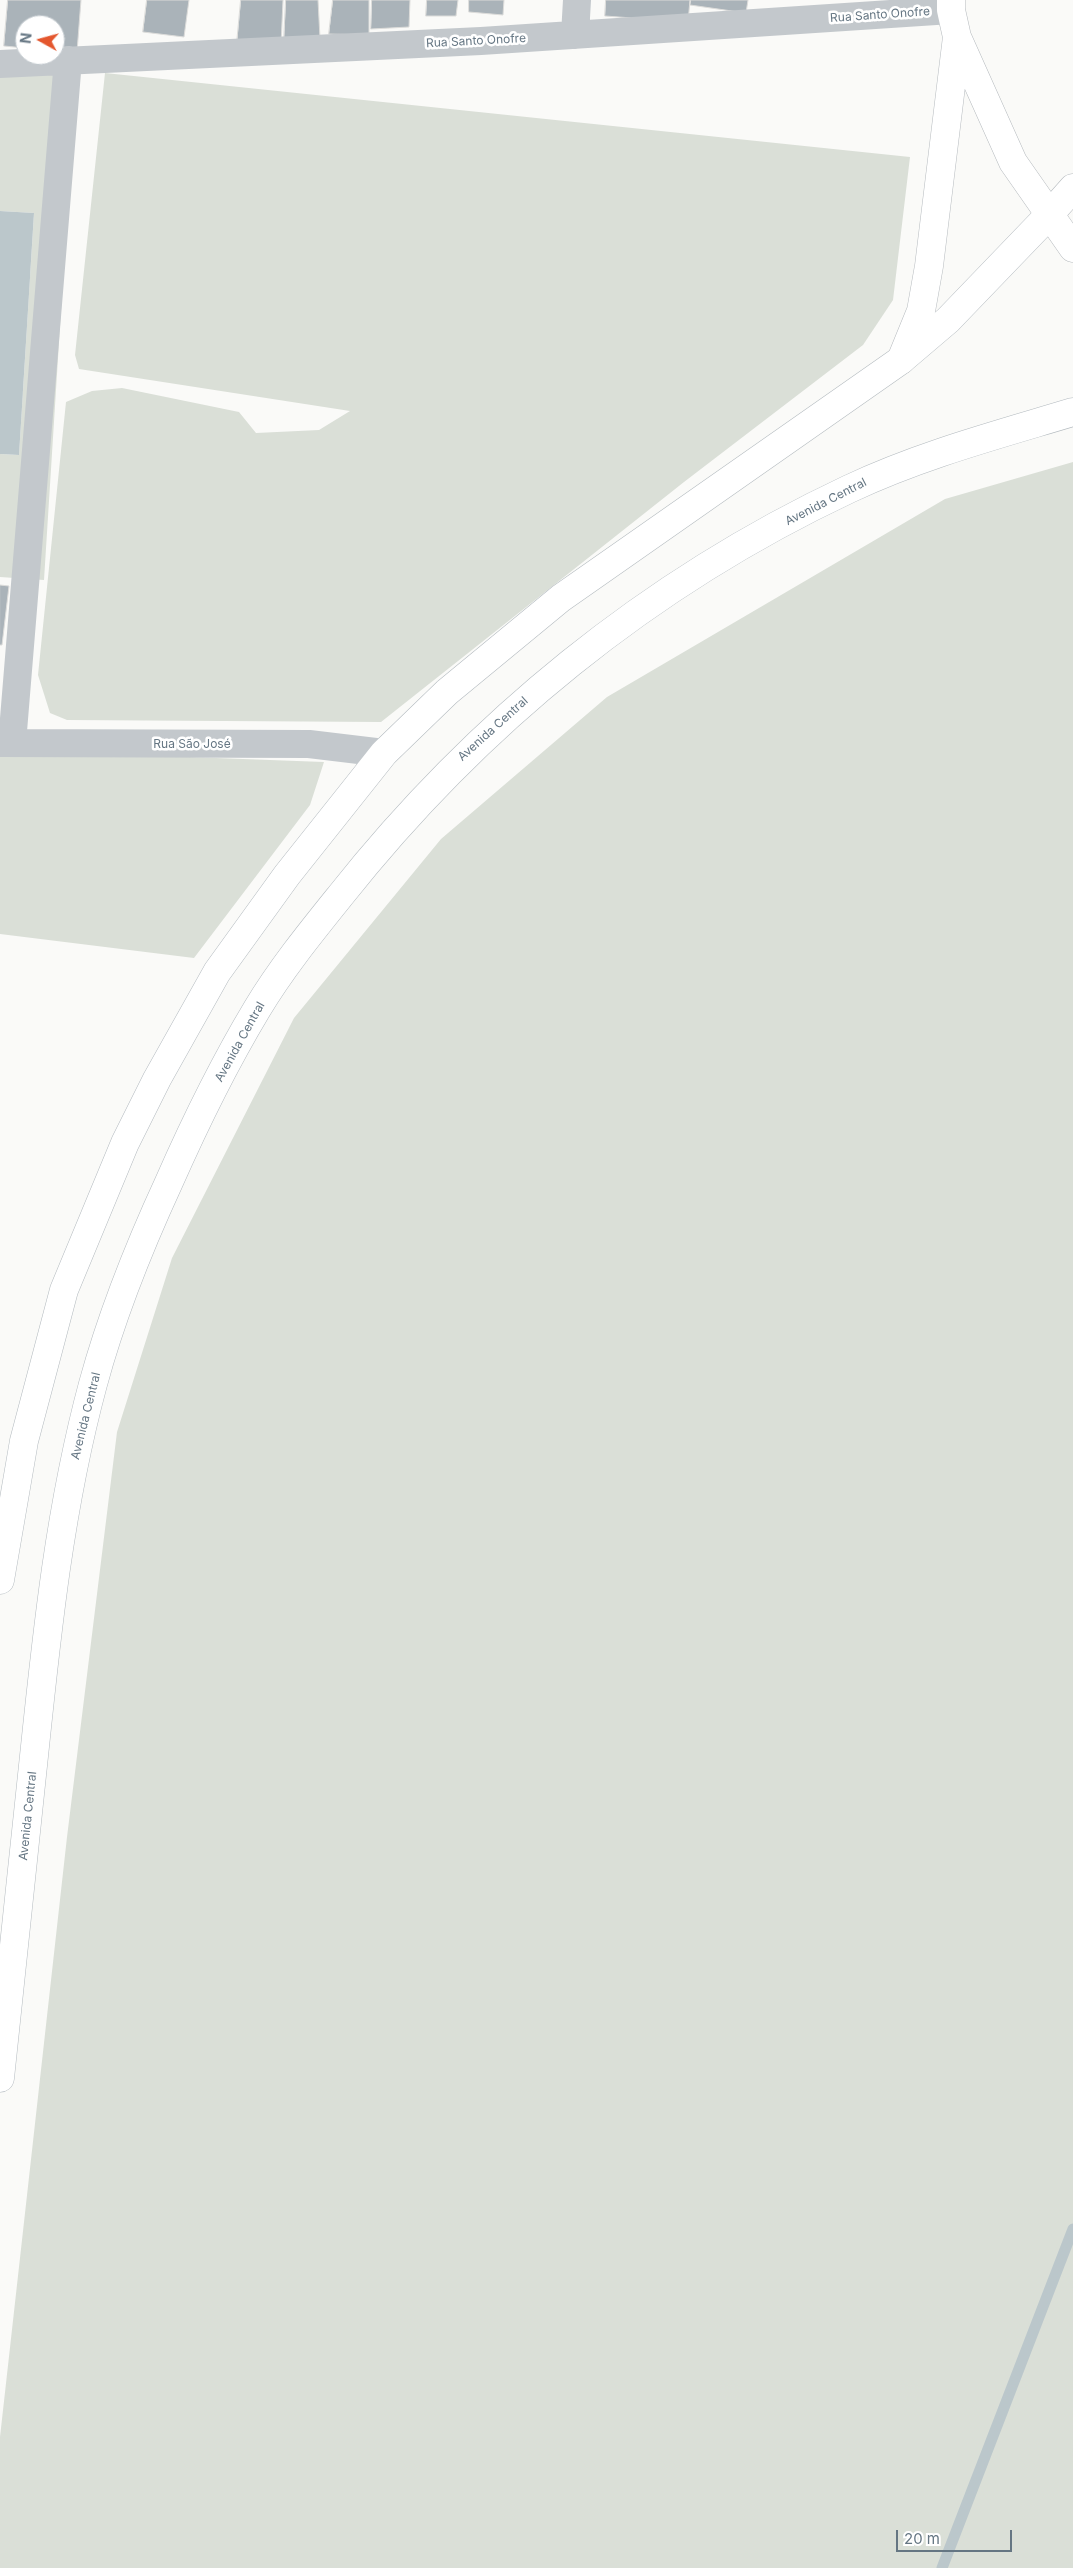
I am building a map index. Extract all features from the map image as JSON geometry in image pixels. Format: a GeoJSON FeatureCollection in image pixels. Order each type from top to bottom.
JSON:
{"type":"FeatureCollection","features":[{"type":"Feature","properties":{"kind":"main road"},"geometry":{"type":"LineString","coordinates":[[951,5],[957,37],[1013,162],[1073,248]]}},
{"type":"Feature","properties":{"kind":"main road"},"geometry":{"type":"LineString","coordinates":[[902,360],[921,311],[929,266],[957,37]]}},
{"type":"Feature","properties":{"kind":"main road"},"geometry":{"type":"LineString","coordinates":[[0,1580],[24,1441],[64,1290],[125,1143],[157,1079],[217,972],[287,875],[384,753],[447,692],[561,598],[902,360],[948,320],[1073,188]]}},
{"type":"Feature","properties":{"kind":"main road","name":"Avenida Central"},"geometry":{"type":"LineString","coordinates":[[0,2078],[51,1594],[78,1445],[110,1328],[152,1218],[196,1120],[258,1008],[316,926],[384,839],[453,766],[539,687],[629,619],[682,581],[738,547],[847,490],[906,464],[1073,412]]}},
{"type":"Feature","properties":{"kind":"street"},"geometry":{"type":"LineString","coordinates":[[575,35],[577,0]]}},
{"type":"Feature","properties":{"kind":"street","name":"Rua Santo Onofre"},"geometry":{"type":"LineString","coordinates":[[0,64],[575,35],[886,8],[951,5]]}},
{"type":"Feature","properties":{"kind":"street"},"geometry":{"type":"LineString","coordinates":[[6,743],[68,60]]}},
{"type":"Feature","properties":{"kind":"street","name":"Rua São José"},"geometry":{"type":"LineString","coordinates":[[6,743],[309,744],[384,753]]}},
{"type":"Feature","properties":{"kind":"shaded area"},"geometry":{"type":"Polygon","coordinates":[[[76,73],[44,580],[0,577],[0,454],[19,455],[34,213],[0,211],[0,76],[76,73]]]}},
{"type":"Feature","properties":{"kind":"shaded area"},"geometry":{"type":"Polygon","coordinates":[[[105,73],[910,157],[893,300],[863,345],[684,482],[381,722],[67,720],[50,713],[38,675],[66,402],[92,391],[122,388],[239,412],[256,433],[319,430],[350,411],[79,369],[75,355],[105,73]]]}},
{"type":"Feature","properties":{"kind":"shaded area"},"geometry":{"type":"Polygon","coordinates":[[[0,211],[34,213],[19,455],[0,454],[0,211]]]}},
{"type":"Feature","properties":{"kind":"shaded area"},"geometry":{"type":"Polygon","coordinates":[[[1073,462],[1073,2568],[0,2568],[0,2437],[67,1837],[117,1432],[172,1258],[294,1018],[441,839],[607,697],[945,499],[1073,462]]]}},
{"type":"Feature","properties":{"kind":"shaded area"},"geometry":{"type":"Polygon","coordinates":[[[0,750],[324,762],[310,805],[194,958],[0,934],[0,750]]]}},
{"type":"Feature","properties":{"kind":"building"},"geometry":{"type":"Polygon","coordinates":[[[8,0],[81,0],[77,52],[65,51],[65,15],[15,15],[15,47],[4,46],[8,0]]]}},
{"type":"Feature","properties":{"kind":"building"},"geometry":{"type":"Polygon","coordinates":[[[147,0],[189,0],[184,37],[143,32],[147,0]]]}},
{"type":"Feature","properties":{"kind":"building"},"geometry":{"type":"Polygon","coordinates":[[[241,0],[283,0],[281,45],[237,43],[241,0]]]}},
{"type":"Feature","properties":{"kind":"building"},"geometry":{"type":"Polygon","coordinates":[[[286,0],[318,0],[320,38],[284,41],[286,0]]]}},
{"type":"Feature","properties":{"kind":"building"},"geometry":{"type":"Polygon","coordinates":[[[333,0],[369,0],[369,35],[329,34],[333,0]]]}},
{"type":"Feature","properties":{"kind":"building"},"geometry":{"type":"Polygon","coordinates":[[[372,0],[410,0],[409,27],[371,29],[372,0]]]}},
{"type":"Feature","properties":{"kind":"building"},"geometry":{"type":"Polygon","coordinates":[[[427,0],[458,0],[456,16],[426,16],[427,0]]]}},
{"type":"Feature","properties":{"kind":"building"},"geometry":{"type":"Polygon","coordinates":[[[469,0],[504,0],[503,15],[469,12],[469,0]]]}},
{"type":"Feature","properties":{"kind":"building"},"geometry":{"type":"Polygon","coordinates":[[[606,0],[690,0],[688,22],[605,16],[606,0]]]}},
{"type":"Feature","properties":{"kind":"building"},"geometry":{"type":"Polygon","coordinates":[[[691,0],[748,0],[746,13],[690,5],[691,0]]]}},
{"type":"Feature","properties":{"kind":"building"},"geometry":{"type":"Polygon","coordinates":[[[0,585],[9,586],[2,645],[0,645],[0,585]]]}},
{"type":"Feature","properties":{"kind":"waterway"},"geometry":{"type":"LineString","coordinates":[[942,2568],[1073,2229]]}}]}
